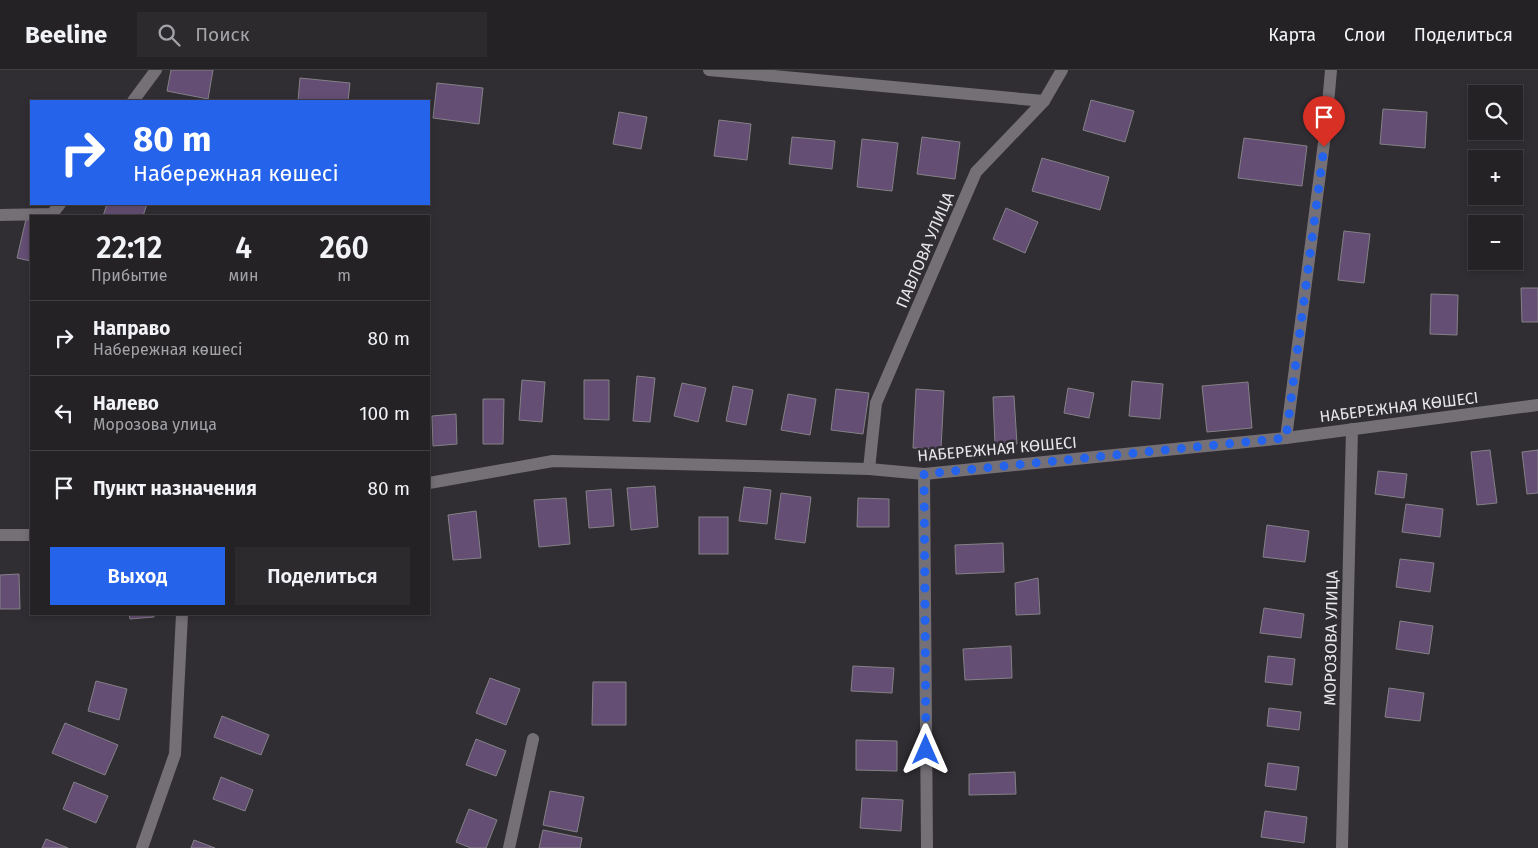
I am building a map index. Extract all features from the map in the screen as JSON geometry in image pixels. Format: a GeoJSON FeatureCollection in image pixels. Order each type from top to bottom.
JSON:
{"type":"FeatureCollection","features":[{"type":"Feature","properties":{"kind":"street"},"geometry":{"type":"LineString","coordinates":[[134,100],[156,70]]}},
{"type":"Feature","properties":{"kind":"street"},"geometry":{"type":"LineString","coordinates":[[709,70],[1044,101]]}},
{"type":"Feature","properties":{"kind":"street","name":"ПАВЛОВА УЛИЦА"},"geometry":{"type":"LineString","coordinates":[[870,469],[876,403],[976,172],[1044,101],[1062,70]]}},
{"type":"Feature","properties":{"kind":"street"},"geometry":{"type":"LineString","coordinates":[[1286,438],[1326,128],[1331,70]]}},
{"type":"Feature","properties":{"kind":"street"},"geometry":{"type":"LineString","coordinates":[[0,215],[52,214],[59,205]]}},
{"type":"Feature","properties":{"kind":"street","name":"НАБЕРЕЖНАЯ КӨШЕСІ"},"geometry":{"type":"LineString","coordinates":[[430,483],[553,461],[870,469],[924,474],[1286,438],[1538,405]]}},
{"type":"Feature","properties":{"kind":"street","name":"МОРОЗОВА УЛИЦА"},"geometry":{"type":"LineString","coordinates":[[1342,848],[1352,430]]}},
{"type":"Feature","properties":{"kind":"street"},"geometry":{"type":"LineString","coordinates":[[924,474],[927,848]]}},
{"type":"Feature","properties":{"kind":"street"},"geometry":{"type":"LineString","coordinates":[[0,535],[30,535]]}},
{"type":"Feature","properties":{"kind":"street"},"geometry":{"type":"LineString","coordinates":[[142,848],[175,754],[182,615]]}},
{"type":"Feature","properties":{"kind":"street"},"geometry":{"type":"LineString","coordinates":[[509,848],[533,739]]}},
{"type":"Feature","properties":{"kind":"building"},"geometry":{"type":"Polygon","coordinates":[[[171,70],[213,70],[208,99],[167,91],[171,70]]]}},
{"type":"Feature","properties":{"kind":"building"},"geometry":{"type":"Polygon","coordinates":[[[300,78],[350,83],[348,100],[298,100],[300,78]]]}},
{"type":"Feature","properties":{"kind":"building"},"geometry":{"type":"Polygon","coordinates":[[[437,83],[483,88],[479,124],[433,118],[437,83]]]}},
{"type":"Feature","properties":{"kind":"building"},"geometry":{"type":"Polygon","coordinates":[[[1091,100],[1134,111],[1125,142],[1083,130],[1091,100]]]}},
{"type":"Feature","properties":{"kind":"building"},"geometry":{"type":"Polygon","coordinates":[[[1383,109],[1427,112],[1425,148],[1380,144],[1383,109]]]}},
{"type":"Feature","properties":{"kind":"building"},"geometry":{"type":"Polygon","coordinates":[[[619,112],[647,117],[641,149],[613,144],[619,112]]]}},
{"type":"Feature","properties":{"kind":"building"},"geometry":{"type":"Polygon","coordinates":[[[719,120],[751,124],[747,160],[714,156],[719,120]]]}},
{"type":"Feature","properties":{"kind":"building"},"geometry":{"type":"Polygon","coordinates":[[[792,137],[835,141],[832,169],[789,164],[792,137]]]}},
{"type":"Feature","properties":{"kind":"building"},"geometry":{"type":"Polygon","coordinates":[[[922,137],[960,142],[955,179],[917,174],[922,137]]]}},
{"type":"Feature","properties":{"kind":"building"},"geometry":{"type":"Polygon","coordinates":[[[1244,138],[1307,146],[1302,186],[1238,178],[1244,138]]]}},
{"type":"Feature","properties":{"kind":"building"},"geometry":{"type":"Polygon","coordinates":[[[862,139],[898,143],[892,191],[857,187],[862,139]]]}},
{"type":"Feature","properties":{"kind":"building"},"geometry":{"type":"Polygon","coordinates":[[[1042,158],[1109,177],[1100,210],[1032,191],[1042,158]]]}},
{"type":"Feature","properties":{"kind":"building"},"geometry":{"type":"Polygon","coordinates":[[[107,205],[147,205],[143,215],[103,215],[107,205]]]}},
{"type":"Feature","properties":{"kind":"building"},"geometry":{"type":"Polygon","coordinates":[[[1006,208],[1038,222],[1025,253],[993,239],[1006,208]]]}},
{"type":"Feature","properties":{"kind":"building"},"geometry":{"type":"Polygon","coordinates":[[[26,219],[30,220],[30,261],[17,258],[26,219]]]}},
{"type":"Feature","properties":{"kind":"building"},"geometry":{"type":"Polygon","coordinates":[[[1344,231],[1370,234],[1364,283],[1338,280],[1344,231]]]}},
{"type":"Feature","properties":{"kind":"building"},"geometry":{"type":"Polygon","coordinates":[[[1521,288],[1538,288],[1538,322],[1522,322],[1521,288]]]}},
{"type":"Feature","properties":{"kind":"building"},"geometry":{"type":"Polygon","coordinates":[[[1431,294],[1458,295],[1457,335],[1430,334],[1431,294]]]}},
{"type":"Feature","properties":{"kind":"building"},"geometry":{"type":"Polygon","coordinates":[[[637,376],[655,378],[650,422],[633,421],[637,376]]]}},
{"type":"Feature","properties":{"kind":"building"},"geometry":{"type":"Polygon","coordinates":[[[522,380],[545,382],[542,422],[519,420],[522,380]]]}},
{"type":"Feature","properties":{"kind":"building"},"geometry":{"type":"Polygon","coordinates":[[[584,380],[609,380],[609,420],[584,419],[584,380]]]}},
{"type":"Feature","properties":{"kind":"building"},"geometry":{"type":"Polygon","coordinates":[[[1132,381],[1163,384],[1160,419],[1129,416],[1132,381]]]}},
{"type":"Feature","properties":{"kind":"building"},"geometry":{"type":"Polygon","coordinates":[[[1248,382],[1252,428],[1207,432],[1202,386],[1248,382]]]}},
{"type":"Feature","properties":{"kind":"building"},"geometry":{"type":"Polygon","coordinates":[[[682,383],[706,388],[698,422],[674,416],[682,383]]]}},
{"type":"Feature","properties":{"kind":"building"},"geometry":{"type":"Polygon","coordinates":[[[733,386],[753,390],[746,425],[726,421],[733,386]]]}},
{"type":"Feature","properties":{"kind":"building"},"geometry":{"type":"Polygon","coordinates":[[[1068,388],[1094,393],[1089,418],[1064,413],[1068,388]]]}},
{"type":"Feature","properties":{"kind":"building"},"geometry":{"type":"Polygon","coordinates":[[[836,389],[869,393],[863,434],[831,430],[836,389]]]}},
{"type":"Feature","properties":{"kind":"building"},"geometry":{"type":"Polygon","coordinates":[[[916,389],[944,391],[941,449],[913,448],[916,389]]]}},
{"type":"Feature","properties":{"kind":"building"},"geometry":{"type":"Polygon","coordinates":[[[788,394],[816,399],[810,435],[781,430],[788,394]]]}},
{"type":"Feature","properties":{"kind":"building"},"geometry":{"type":"Polygon","coordinates":[[[1014,396],[1017,444],[995,444],[993,397],[1014,396]]]}},
{"type":"Feature","properties":{"kind":"building"},"geometry":{"type":"Polygon","coordinates":[[[483,399],[504,399],[503,444],[483,444],[483,399]]]}},
{"type":"Feature","properties":{"kind":"building"},"geometry":{"type":"Polygon","coordinates":[[[456,414],[457,444],[433,446],[432,416],[456,414]]]}},
{"type":"Feature","properties":{"kind":"building"},"geometry":{"type":"Polygon","coordinates":[[[1490,450],[1497,503],[1477,505],[1471,452],[1490,450]]]}},
{"type":"Feature","properties":{"kind":"building"},"geometry":{"type":"Polygon","coordinates":[[[1538,450],[1538,493],[1527,494],[1522,452],[1538,450]]]}},
{"type":"Feature","properties":{"kind":"building"},"geometry":{"type":"Polygon","coordinates":[[[1378,471],[1407,474],[1404,498],[1375,494],[1378,471]]]}},
{"type":"Feature","properties":{"kind":"building"},"geometry":{"type":"Polygon","coordinates":[[[655,486],[658,527],[631,530],[627,488],[655,486]]]}},
{"type":"Feature","properties":{"kind":"building"},"geometry":{"type":"Polygon","coordinates":[[[744,487],[771,490],[767,524],[739,521],[744,487]]]}},
{"type":"Feature","properties":{"kind":"building"},"geometry":{"type":"Polygon","coordinates":[[[611,489],[614,526],[589,528],[586,491],[611,489]]]}},
{"type":"Feature","properties":{"kind":"building"},"geometry":{"type":"Polygon","coordinates":[[[781,493],[811,497],[805,543],[775,539],[781,493]]]}},
{"type":"Feature","properties":{"kind":"building"},"geometry":{"type":"Polygon","coordinates":[[[566,498],[570,544],[539,547],[534,500],[566,498]]]}},
{"type":"Feature","properties":{"kind":"building"},"geometry":{"type":"Polygon","coordinates":[[[858,498],[889,499],[889,527],[857,527],[858,498]]]}},
{"type":"Feature","properties":{"kind":"building"},"geometry":{"type":"Polygon","coordinates":[[[1406,504],[1443,509],[1440,537],[1402,532],[1406,504]]]}},
{"type":"Feature","properties":{"kind":"building"},"geometry":{"type":"Polygon","coordinates":[[[476,511],[481,558],[453,560],[448,515],[476,511]]]}},
{"type":"Feature","properties":{"kind":"building"},"geometry":{"type":"Polygon","coordinates":[[[699,517],[728,517],[728,554],[699,554],[699,517]]]}},
{"type":"Feature","properties":{"kind":"building"},"geometry":{"type":"Polygon","coordinates":[[[1267,525],[1309,531],[1305,562],[1263,557],[1267,525]]]}},
{"type":"Feature","properties":{"kind":"building"},"geometry":{"type":"Polygon","coordinates":[[[1003,543],[1004,572],[956,574],[955,545],[1003,543]]]}},
{"type":"Feature","properties":{"kind":"building"},"geometry":{"type":"Polygon","coordinates":[[[1400,559],[1434,563],[1430,592],[1396,587],[1400,559]]]}},
{"type":"Feature","properties":{"kind":"building"},"geometry":{"type":"Polygon","coordinates":[[[19,574],[20,609],[0,609],[0,575],[19,574]]]}},
{"type":"Feature","properties":{"kind":"building"},"geometry":{"type":"Polygon","coordinates":[[[1038,578],[1040,614],[1016,615],[1015,583],[1038,578]]]}},
{"type":"Feature","properties":{"kind":"building"},"geometry":{"type":"Polygon","coordinates":[[[1264,608],[1304,614],[1301,638],[1260,633],[1264,608]]]}},
{"type":"Feature","properties":{"kind":"building"},"geometry":{"type":"Polygon","coordinates":[[[129,615],[154,615],[154,617],[130,619],[129,615]]]}},
{"type":"Feature","properties":{"kind":"building"},"geometry":{"type":"Polygon","coordinates":[[[1400,621],[1433,626],[1429,654],[1396,649],[1400,621]]]}},
{"type":"Feature","properties":{"kind":"building"},"geometry":{"type":"Polygon","coordinates":[[[1011,646],[1012,678],[965,680],[963,649],[1011,646]]]}},
{"type":"Feature","properties":{"kind":"building"},"geometry":{"type":"Polygon","coordinates":[[[1268,656],[1295,659],[1292,685],[1265,682],[1268,656]]]}},
{"type":"Feature","properties":{"kind":"building"},"geometry":{"type":"Polygon","coordinates":[[[853,666],[894,668],[892,693],[851,691],[853,666]]]}},
{"type":"Feature","properties":{"kind":"building"},"geometry":{"type":"Polygon","coordinates":[[[490,678],[520,689],[506,725],[476,713],[490,678]]]}},
{"type":"Feature","properties":{"kind":"building"},"geometry":{"type":"Polygon","coordinates":[[[96,681],[127,689],[119,720],[88,711],[96,681]]]}},
{"type":"Feature","properties":{"kind":"building"},"geometry":{"type":"Polygon","coordinates":[[[593,682],[626,682],[626,725],[592,725],[593,682]]]}},
{"type":"Feature","properties":{"kind":"building"},"geometry":{"type":"Polygon","coordinates":[[[1389,688],[1424,693],[1420,721],[1385,717],[1389,688]]]}},
{"type":"Feature","properties":{"kind":"building"},"geometry":{"type":"Polygon","coordinates":[[[1269,708],[1301,712],[1299,730],[1267,726],[1269,708]]]}},
{"type":"Feature","properties":{"kind":"building"},"geometry":{"type":"Polygon","coordinates":[[[222,716],[269,735],[261,755],[214,737],[222,716]]]}},
{"type":"Feature","properties":{"kind":"building"},"geometry":{"type":"Polygon","coordinates":[[[65,723],[118,745],[105,775],[52,753],[65,723]]]}},
{"type":"Feature","properties":{"kind":"building"},"geometry":{"type":"Polygon","coordinates":[[[476,739],[506,751],[496,776],[466,765],[476,739]]]}},
{"type":"Feature","properties":{"kind":"building"},"geometry":{"type":"Polygon","coordinates":[[[856,740],[897,741],[897,771],[856,770],[856,740]]]}},
{"type":"Feature","properties":{"kind":"building"},"geometry":{"type":"Polygon","coordinates":[[[1268,763],[1299,767],[1296,790],[1265,786],[1268,763]]]}},
{"type":"Feature","properties":{"kind":"building"},"geometry":{"type":"Polygon","coordinates":[[[1015,772],[1016,794],[969,795],[969,774],[1015,772]]]}},
{"type":"Feature","properties":{"kind":"building"},"geometry":{"type":"Polygon","coordinates":[[[221,777],[253,790],[245,811],[213,799],[221,777]]]}},
{"type":"Feature","properties":{"kind":"building"},"geometry":{"type":"Polygon","coordinates":[[[74,782],[108,796],[96,823],[63,809],[74,782]]]}},
{"type":"Feature","properties":{"kind":"building"},"geometry":{"type":"Polygon","coordinates":[[[550,791],[584,797],[577,832],[543,825],[550,791]]]}},
{"type":"Feature","properties":{"kind":"building"},"geometry":{"type":"Polygon","coordinates":[[[862,798],[903,800],[901,831],[860,828],[862,798]]]}},
{"type":"Feature","properties":{"kind":"building"},"geometry":{"type":"Polygon","coordinates":[[[469,809],[497,820],[486,848],[471,848],[456,842],[469,809]]]}},
{"type":"Feature","properties":{"kind":"building"},"geometry":{"type":"Polygon","coordinates":[[[1265,811],[1307,817],[1304,843],[1261,837],[1265,811]]]}},
{"type":"Feature","properties":{"kind":"building"},"geometry":{"type":"Polygon","coordinates":[[[543,830],[582,838],[580,848],[539,848],[543,830]]]}},
{"type":"Feature","properties":{"kind":"building"},"geometry":{"type":"Polygon","coordinates":[[[46,839],[68,848],[42,848],[46,839]]]}},
{"type":"Feature","properties":{"kind":"building"},"geometry":{"type":"Polygon","coordinates":[[[194,840],[215,848],[191,848],[194,840]]]}},
{"type":"Feature","properties":{"kind":"route"},"geometry":{"type":"LineString","coordinates":[[926,750],[924,474],[1286,438],[1324,147]]}}]}
